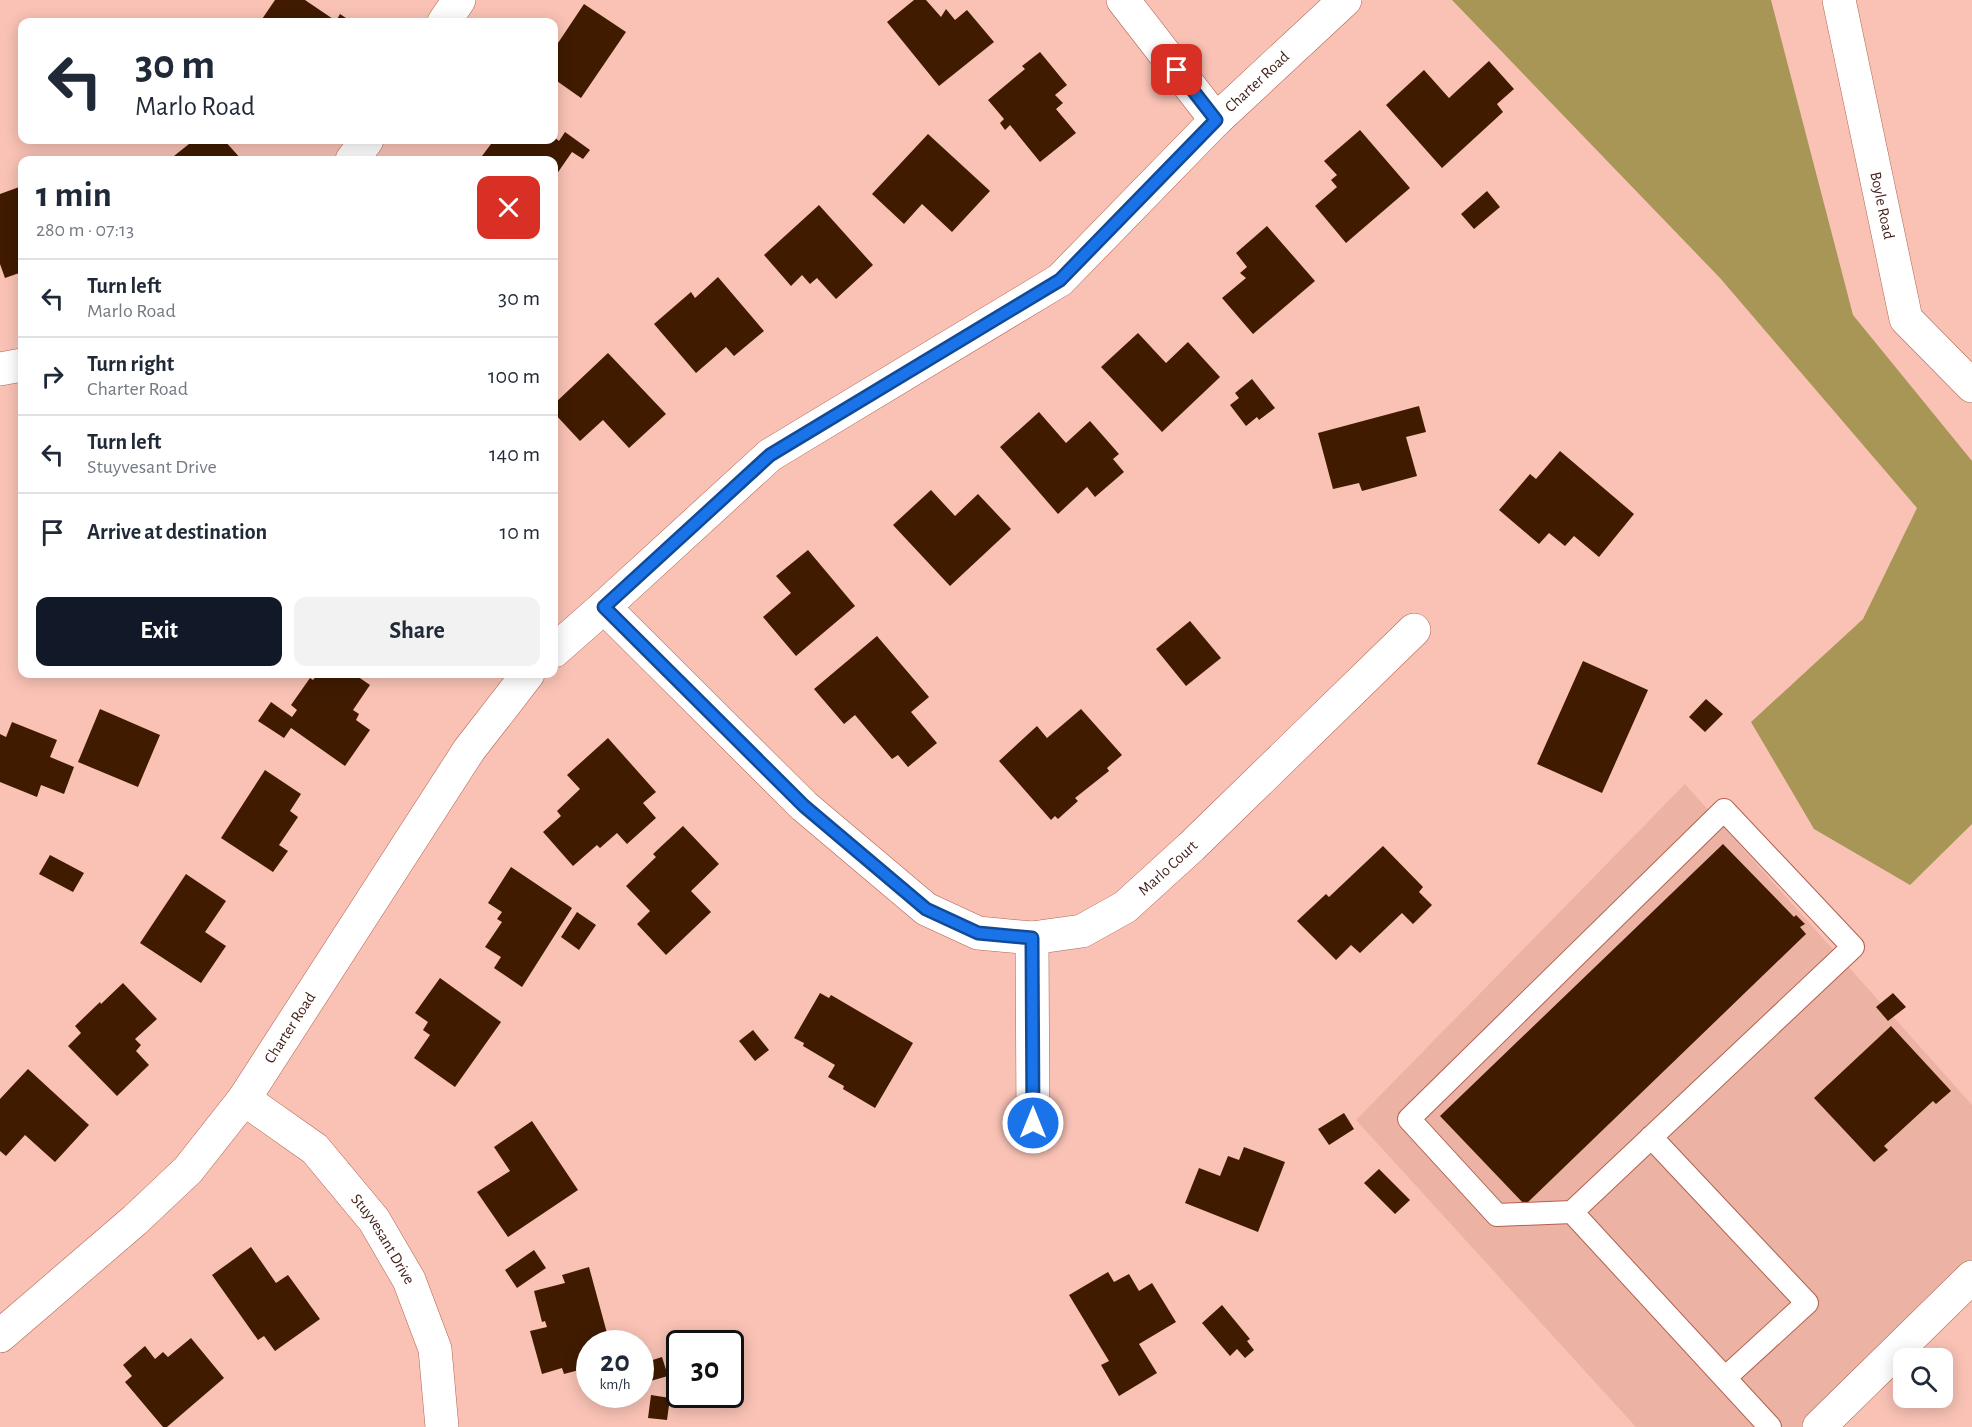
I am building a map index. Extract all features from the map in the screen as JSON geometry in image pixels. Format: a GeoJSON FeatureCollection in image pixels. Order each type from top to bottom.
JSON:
{"type":"FeatureCollection","features":[{"type":"Feature","properties":{"kind":"street"},"geometry":{"type":"LineString","coordinates":[[447,18],[459,0]]}},
{"type":"Feature","properties":{"kind":"street"},"geometry":{"type":"LineString","coordinates":[[1122,0],[1216,120]]}},
{"type":"Feature","properties":{"kind":"street","name":"Charter Road"},"geometry":{"type":"LineString","coordinates":[[558,647],[770,455],[1060,280],[1216,120],[1345,0]]}},
{"type":"Feature","properties":{"kind":"street","name":"Boyle Road"},"geometry":{"type":"LineString","coordinates":[[1839,0],[1906,319],[1972,386]]}},
{"type":"Feature","properties":{"kind":"street"},"geometry":{"type":"LineString","coordinates":[[0,369],[18,367]]}},
{"type":"Feature","properties":{"kind":"street","name":"Marlo Court"},"geometry":{"type":"LineString","coordinates":[[604,607],[804,806],[926,909],[978,933],[1032,938],[1082,931],[1125,907],[1191,847],[1414,630]]}},
{"type":"Feature","properties":{"kind":"street","name":"Charter Road"},"geometry":{"type":"LineString","coordinates":[[0,1336],[135,1220],[180,1177],[244,1099],[469,750],[525,678]]}},
{"type":"Feature","properties":{"kind":"street"},"geometry":{"type":"LineString","coordinates":[[1032,938],[1033,1123]]}},
{"type":"Feature","properties":{"kind":"street","name":"Stuyvesant Drive"},"geometry":{"type":"LineString","coordinates":[[244,1099],[315,1149],[374,1220],[409,1280],[435,1349],[442,1427]]}},
{"type":"Feature","properties":{"kind":"street"},"geometry":{"type":"LineString","coordinates":[[1819,1427],[1972,1276]]}},
{"type":"Feature","properties":{"kind":"lane"},"geometry":{"type":"LineString","coordinates":[[1724,810],[1853,947],[1651,1137],[1572,1212],[1497,1215],[1409,1119],[1724,810]]}},
{"type":"Feature","properties":{"kind":"lane"},"geometry":{"type":"LineString","coordinates":[[1651,1137],[1807,1303],[1725,1377]]}},
{"type":"Feature","properties":{"kind":"lane"},"geometry":{"type":"LineString","coordinates":[[1572,1212],[1770,1427]]}},
{"type":"Feature","properties":{"kind":"shaded area"},"geometry":{"type":"Polygon","coordinates":[[[1452,0],[1771,0],[1853,315],[1972,461],[1972,824],[1910,885],[1814,829],[1751,722],[1863,619],[1917,508],[1720,278],[1452,0]]]}},
{"type":"Feature","properties":{"kind":"shaded area"},"geometry":{"type":"Polygon","coordinates":[[[1685,784],[1972,1105],[1972,1277],[1901,1348],[1893,1348],[1893,1355],[1821,1427],[1636,1427],[1356,1120],[1685,784]]]}},
{"type":"Feature","properties":{"kind":"building"},"geometry":{"type":"Polygon","coordinates":[[[275,0],[305,0],[332,18],[263,18],[275,0]]]}},
{"type":"Feature","properties":{"kind":"building"},"geometry":{"type":"Polygon","coordinates":[[[914,0],[926,0],[941,17],[946,9],[955,20],[967,10],[994,42],[939,86],[887,22],[914,0]]]}},
{"type":"Feature","properties":{"kind":"building"},"geometry":{"type":"Polygon","coordinates":[[[584,4],[626,32],[581,98],[558,82],[558,43],[584,4]]]}},
{"type":"Feature","properties":{"kind":"building"},"geometry":{"type":"Polygon","coordinates":[[[1040,52],[1067,85],[1055,95],[1063,103],[1056,109],[1076,133],[1040,162],[1010,125],[1005,130],[1000,123],[1004,119],[988,100],[1025,69],[1022,66],[1040,52]]]}},
{"type":"Feature","properties":{"kind":"building"},"geometry":{"type":"Polygon","coordinates":[[[1489,61],[1514,89],[1497,104],[1503,112],[1442,168],[1386,105],[1424,70],[1449,98],[1489,61]]]}},
{"type":"Feature","properties":{"kind":"building"},"geometry":{"type":"Polygon","coordinates":[[[1360,130],[1410,188],[1346,243],[1315,206],[1337,187],[1331,180],[1337,175],[1324,161],[1360,130]]]}},
{"type":"Feature","properties":{"kind":"building"},"geometry":{"type":"Polygon","coordinates":[[[565,132],[590,150],[583,159],[572,152],[558,172],[558,156],[482,156],[491,144],[558,144],[565,132]]]}},
{"type":"Feature","properties":{"kind":"building"},"geometry":{"type":"Polygon","coordinates":[[[928,134],[990,191],[952,232],[922,204],[904,224],[872,194],[928,134]]]}},
{"type":"Feature","properties":{"kind":"building"},"geometry":{"type":"Polygon","coordinates":[[[189,144],[228,144],[238,156],[174,156],[189,144]]]}},
{"type":"Feature","properties":{"kind":"building"},"geometry":{"type":"Polygon","coordinates":[[[18,187],[18,273],[5,278],[0,264],[0,194],[18,187]]]}},
{"type":"Feature","properties":{"kind":"building"},"geometry":{"type":"Polygon","coordinates":[[[1487,191],[1500,207],[1474,229],[1461,214],[1487,191]]]}},
{"type":"Feature","properties":{"kind":"building"},"geometry":{"type":"Polygon","coordinates":[[[819,205],[873,265],[836,299],[817,278],[810,284],[802,275],[791,286],[764,255],[819,205]]]}},
{"type":"Feature","properties":{"kind":"building"},"geometry":{"type":"Polygon","coordinates":[[[1267,226],[1315,281],[1253,334],[1222,298],[1246,278],[1240,273],[1247,267],[1236,253],[1267,226]]]}},
{"type":"Feature","properties":{"kind":"building"},"geometry":{"type":"Polygon","coordinates":[[[718,277],[764,331],[734,356],[726,347],[696,373],[654,324],[691,292],[695,298],[718,277]]]}},
{"type":"Feature","properties":{"kind":"building"},"geometry":{"type":"Polygon","coordinates":[[[1138,333],[1166,363],[1188,342],[1220,377],[1162,432],[1101,367],[1138,333]]]}},
{"type":"Feature","properties":{"kind":"building"},"geometry":{"type":"Polygon","coordinates":[[[608,353],[666,414],[629,448],[603,420],[580,441],[558,417],[558,400],[608,353]]]}},
{"type":"Feature","properties":{"kind":"building"},"geometry":{"type":"Polygon","coordinates":[[[1252,379],[1275,408],[1259,420],[1257,417],[1246,426],[1230,405],[1239,398],[1235,393],[1252,379]]]}},
{"type":"Feature","properties":{"kind":"building"},"geometry":{"type":"Polygon","coordinates":[[[1419,406],[1426,432],[1406,437],[1417,476],[1362,491],[1359,483],[1333,489],[1318,433],[1419,406]]]}},
{"type":"Feature","properties":{"kind":"building"},"geometry":{"type":"Polygon","coordinates":[[[1039,412],[1066,443],[1090,421],[1119,454],[1113,459],[1124,472],[1095,497],[1087,487],[1058,514],[1000,447],[1039,412]]]}},
{"type":"Feature","properties":{"kind":"building"},"geometry":{"type":"Polygon","coordinates":[[[1560,451],[1634,514],[1599,557],[1574,536],[1565,546],[1549,533],[1539,544],[1499,510],[1530,474],[1536,479],[1560,451]]]}},
{"type":"Feature","properties":{"kind":"building"},"geometry":{"type":"Polygon","coordinates":[[[931,490],[955,516],[978,494],[1011,529],[950,586],[893,525],[931,490]]]}},
{"type":"Feature","properties":{"kind":"building"},"geometry":{"type":"Polygon","coordinates":[[[808,550],[855,606],[796,656],[763,617],[791,593],[776,576],[808,550]]]}},
{"type":"Feature","properties":{"kind":"building"},"geometry":{"type":"Polygon","coordinates":[[[1190,621],[1221,658],[1186,686],[1156,649],[1190,621]]]}},
{"type":"Feature","properties":{"kind":"building"},"geometry":{"type":"Polygon","coordinates":[[[877,636],[929,697],[911,712],[937,743],[908,767],[898,755],[892,759],[855,715],[844,724],[814,689],[877,636]]]}},
{"type":"Feature","properties":{"kind":"building"},"geometry":{"type":"Polygon","coordinates":[[[1583,661],[1648,690],[1602,793],[1537,764],[1583,661]]]}},
{"type":"Feature","properties":{"kind":"building"},"geometry":{"type":"Polygon","coordinates":[[[310,678],[313,680],[315,678],[360,678],[370,685],[353,710],[359,714],[356,720],[370,730],[345,766],[291,728],[284,738],[258,721],[271,702],[292,717],[297,710],[291,705],[310,678]]]}},
{"type":"Feature","properties":{"kind":"building"},"geometry":{"type":"Polygon","coordinates":[[[1706,699],[1723,714],[1705,732],[1689,717],[1706,699]]]}},
{"type":"Feature","properties":{"kind":"building"},"geometry":{"type":"Polygon","coordinates":[[[100,709],[160,735],[138,787],[78,762],[100,709]]]}},
{"type":"Feature","properties":{"kind":"building"},"geometry":{"type":"Polygon","coordinates":[[[1081,709],[1122,755],[1107,768],[1109,771],[1075,798],[1078,801],[1058,819],[1055,816],[1051,820],[999,761],[1037,726],[1047,738],[1081,709]]]}},
{"type":"Feature","properties":{"kind":"building"},"geometry":{"type":"Polygon","coordinates":[[[12,722],[57,740],[50,757],[74,767],[64,794],[41,785],[37,797],[0,782],[0,734],[6,737],[12,722]]]}},
{"type":"Feature","properties":{"kind":"building"},"geometry":{"type":"Polygon","coordinates":[[[608,738],[656,792],[643,803],[656,818],[627,844],[617,833],[600,848],[597,845],[573,866],[543,832],[561,816],[557,811],[580,789],[567,775],[608,738]]]}},
{"type":"Feature","properties":{"kind":"building"},"geometry":{"type":"Polygon","coordinates":[[[265,770],[301,794],[290,811],[298,817],[279,845],[288,851],[273,872],[221,838],[265,770]]]}},
{"type":"Feature","properties":{"kind":"building"},"geometry":{"type":"Polygon","coordinates":[[[683,826],[719,864],[691,891],[711,912],[666,955],[637,924],[650,911],[626,886],[656,857],[653,854],[683,826]]]}},
{"type":"Feature","properties":{"kind":"building"},"geometry":{"type":"Polygon","coordinates":[[[1723,844],[1794,917],[1796,915],[1805,924],[1800,927],[1806,934],[1525,1205],[1440,1116],[1723,844]]]}},
{"type":"Feature","properties":{"kind":"building"},"geometry":{"type":"Polygon","coordinates":[[[1383,846],[1423,887],[1419,892],[1432,905],[1413,924],[1402,913],[1360,953],[1351,945],[1336,960],[1297,921],[1326,894],[1329,897],[1383,846]]]}},
{"type":"Feature","properties":{"kind":"building"},"geometry":{"type":"Polygon","coordinates":[[[50,855],[84,873],[73,892],[39,874],[50,855]]]}},
{"type":"Feature","properties":{"kind":"building"},"geometry":{"type":"Polygon","coordinates":[[[511,867],[572,908],[522,987],[494,968],[501,957],[485,947],[502,922],[497,919],[502,912],[488,903],[511,867]]]}},
{"type":"Feature","properties":{"kind":"building"},"geometry":{"type":"Polygon","coordinates":[[[186,874],[226,901],[205,932],[226,946],[201,983],[140,943],[186,874]]]}},
{"type":"Feature","properties":{"kind":"building"},"geometry":{"type":"Polygon","coordinates":[[[577,912],[596,925],[579,950],[561,937],[577,912]]]}},
{"type":"Feature","properties":{"kind":"building"},"geometry":{"type":"Polygon","coordinates":[[[440,978],[501,1022],[455,1087],[414,1058],[430,1035],[423,1030],[428,1022],[415,1013],[440,978]]]}},
{"type":"Feature","properties":{"kind":"building"},"geometry":{"type":"Polygon","coordinates":[[[123,983],[157,1019],[135,1039],[141,1045],[136,1051],[149,1065],[117,1096],[68,1046],[81,1033],[75,1026],[123,983]]]}},
{"type":"Feature","properties":{"kind":"building"},"geometry":{"type":"Polygon","coordinates":[[[820,993],[829,998],[831,995],[913,1043],[875,1108],[828,1077],[835,1065],[794,1038],[820,993]]]}},
{"type":"Feature","properties":{"kind":"building"},"geometry":{"type":"Polygon","coordinates":[[[1893,993],[1906,1007],[1888,1021],[1876,1007],[1893,993]]]}},
{"type":"Feature","properties":{"kind":"building"},"geometry":{"type":"Polygon","coordinates":[[[1891,1026],[1951,1091],[1936,1104],[1933,1101],[1884,1146],[1888,1150],[1874,1162],[1814,1098],[1891,1026]]]}},
{"type":"Feature","properties":{"kind":"building"},"geometry":{"type":"Polygon","coordinates":[[[753,1030],[769,1050],[755,1061],[739,1041],[753,1030]]]}},
{"type":"Feature","properties":{"kind":"building"},"geometry":{"type":"Polygon","coordinates":[[[28,1069],[89,1125],[55,1162],[25,1135],[6,1156],[0,1151],[0,1099],[28,1069]]]}},
{"type":"Feature","properties":{"kind":"building"},"geometry":{"type":"Polygon","coordinates":[[[1344,1113],[1354,1129],[1329,1145],[1318,1129],[1344,1113]]]}},
{"type":"Feature","properties":{"kind":"building"},"geometry":{"type":"Polygon","coordinates":[[[532,1121],[578,1190],[508,1237],[477,1192],[510,1171],[494,1147],[532,1121]]]}},
{"type":"Feature","properties":{"kind":"building"},"geometry":{"type":"Polygon","coordinates":[[[1244,1147],[1285,1162],[1258,1232],[1185,1203],[1199,1168],[1220,1176],[1228,1156],[1239,1160],[1244,1147]]]}},
{"type":"Feature","properties":{"kind":"building"},"geometry":{"type":"Polygon","coordinates":[[[1379,1169],[1410,1200],[1395,1214],[1364,1183],[1379,1169]]]}},
{"type":"Feature","properties":{"kind":"building"},"geometry":{"type":"Polygon","coordinates":[[[251,1247],[276,1283],[288,1275],[320,1319],[275,1351],[264,1336],[258,1340],[212,1275],[251,1247]]]}},
{"type":"Feature","properties":{"kind":"building"},"geometry":{"type":"Polygon","coordinates":[[[534,1250],[546,1268],[517,1288],[505,1270],[534,1250]]]}},
{"type":"Feature","properties":{"kind":"building"},"geometry":{"type":"Polygon","coordinates":[[[589,1267],[606,1330],[576,1330],[576,1371],[564,1374],[562,1368],[542,1374],[530,1331],[547,1327],[545,1321],[542,1322],[534,1291],[565,1283],[562,1275],[589,1267]]]}},
{"type":"Feature","properties":{"kind":"building"},"geometry":{"type":"Polygon","coordinates":[[[1108,1272],[1114,1282],[1129,1274],[1139,1291],[1152,1283],[1176,1322],[1139,1344],[1157,1373],[1119,1396],[1101,1365],[1109,1361],[1069,1295],[1108,1272]]]}},
{"type":"Feature","properties":{"kind":"building"},"geometry":{"type":"Polygon","coordinates":[[[1222,1305],[1250,1339],[1247,1341],[1254,1350],[1245,1358],[1237,1349],[1230,1356],[1202,1323],[1222,1305]]]}},
{"type":"Feature","properties":{"kind":"building"},"geometry":{"type":"Polygon","coordinates":[[[191,1338],[224,1378],[167,1427],[163,1427],[125,1382],[132,1376],[123,1365],[145,1346],[155,1359],[163,1352],[168,1357],[191,1338]]]}},
{"type":"Feature","properties":{"kind":"building"},"geometry":{"type":"Polygon","coordinates":[[[662,1357],[666,1377],[654,1380],[654,1360],[662,1357]]]}},
{"type":"Feature","properties":{"kind":"building"},"geometry":{"type":"Polygon","coordinates":[[[654,1395],[666,1397],[666,1408],[669,1408],[667,1420],[648,1418],[649,1408],[654,1408],[654,1395]]]}},
{"type":"Feature","properties":{"kind":"route"},"geometry":{"type":"LineString","coordinates":[[1033,1123],[1032,938],[978,933],[926,909],[804,806],[604,607],[770,455],[1060,280],[1216,120],[1177,70]]}}]}
